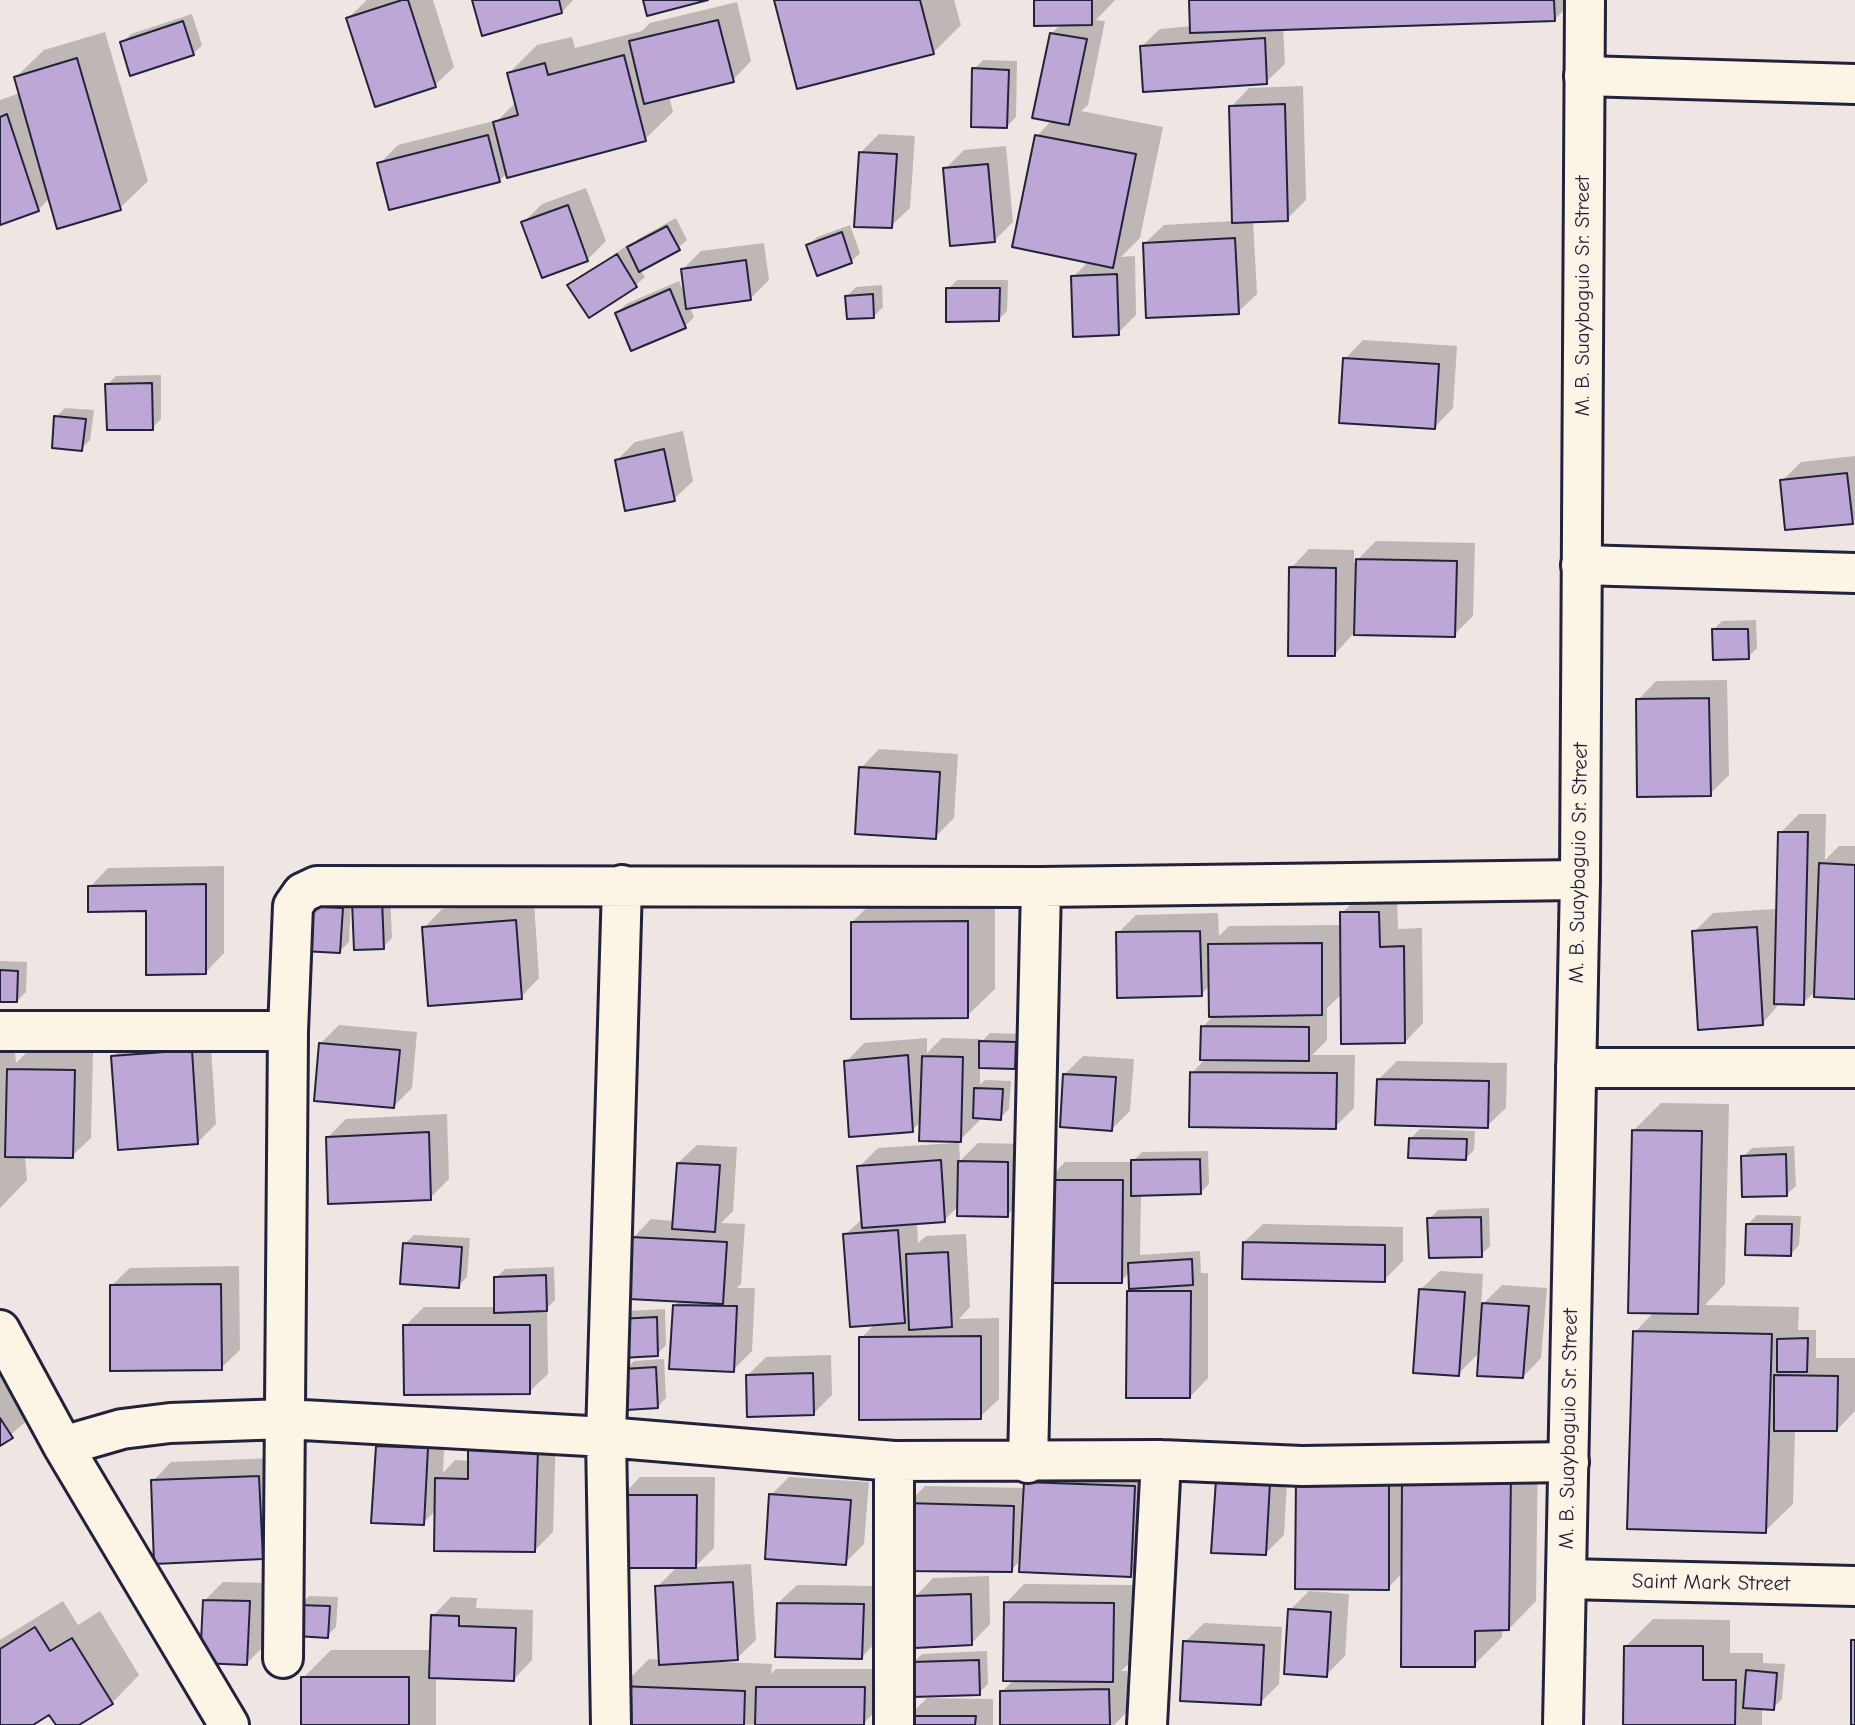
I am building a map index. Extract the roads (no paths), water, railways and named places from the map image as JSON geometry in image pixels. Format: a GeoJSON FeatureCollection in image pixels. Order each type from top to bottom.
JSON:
{"type":"FeatureCollection","features":[{"type":"Feature","properties":{"kind":"street","name":"M. B. Suaybaguio Sr. Street"},"geometry":{"type":"LineString","coordinates":[[1563,1725],[1580,880],[1585,0]]}},
{"type":"Feature","properties":{"kind":"street"},"geometry":{"type":"LineString","coordinates":[[1584,76],[1855,83]]}},
{"type":"Feature","properties":{"kind":"street"},"geometry":{"type":"LineString","coordinates":[[1581,565],[1855,572]]}},
{"type":"Feature","properties":{"kind":"street"},"geometry":{"type":"LineString","coordinates":[[283,1658],[288,1031],[293,906],[302,893],[317,886],[1041,887],[1580,880]]}},
{"type":"Feature","properties":{"kind":"street"},"geometry":{"type":"LineString","coordinates":[[611,1725],[606,1437],[622,885]]}},
{"type":"Feature","properties":{"kind":"street"},"geometry":{"type":"LineString","coordinates":[[1028,1462],[1041,887]]}},
{"type":"Feature","properties":{"kind":"street"},"geometry":{"type":"LineString","coordinates":[[0,1031],[288,1031]]}},
{"type":"Feature","properties":{"kind":"street"},"geometry":{"type":"LineString","coordinates":[[1576,1068],[1855,1068]]}},
{"type":"Feature","properties":{"kind":"street"},"geometry":{"type":"LineString","coordinates":[[0,1330],[63,1446],[229,1725]]}},
{"type":"Feature","properties":{"kind":"street"},"geometry":{"type":"LineString","coordinates":[[63,1446],[122,1429],[170,1423],[285,1419],[606,1437],[894,1461],[1161,1461],[1302,1466],[1569,1462]]}},
{"type":"Feature","properties":{"kind":"street"},"geometry":{"type":"LineString","coordinates":[[894,1461],[894,1725]]}},
{"type":"Feature","properties":{"kind":"street"},"geometry":{"type":"LineString","coordinates":[[1147,1725],[1161,1461]]}},
{"type":"Feature","properties":{"kind":"street","name":"Saint Mark Street"},"geometry":{"type":"LineString","coordinates":[[1566,1579],[1855,1586]]}}]}
